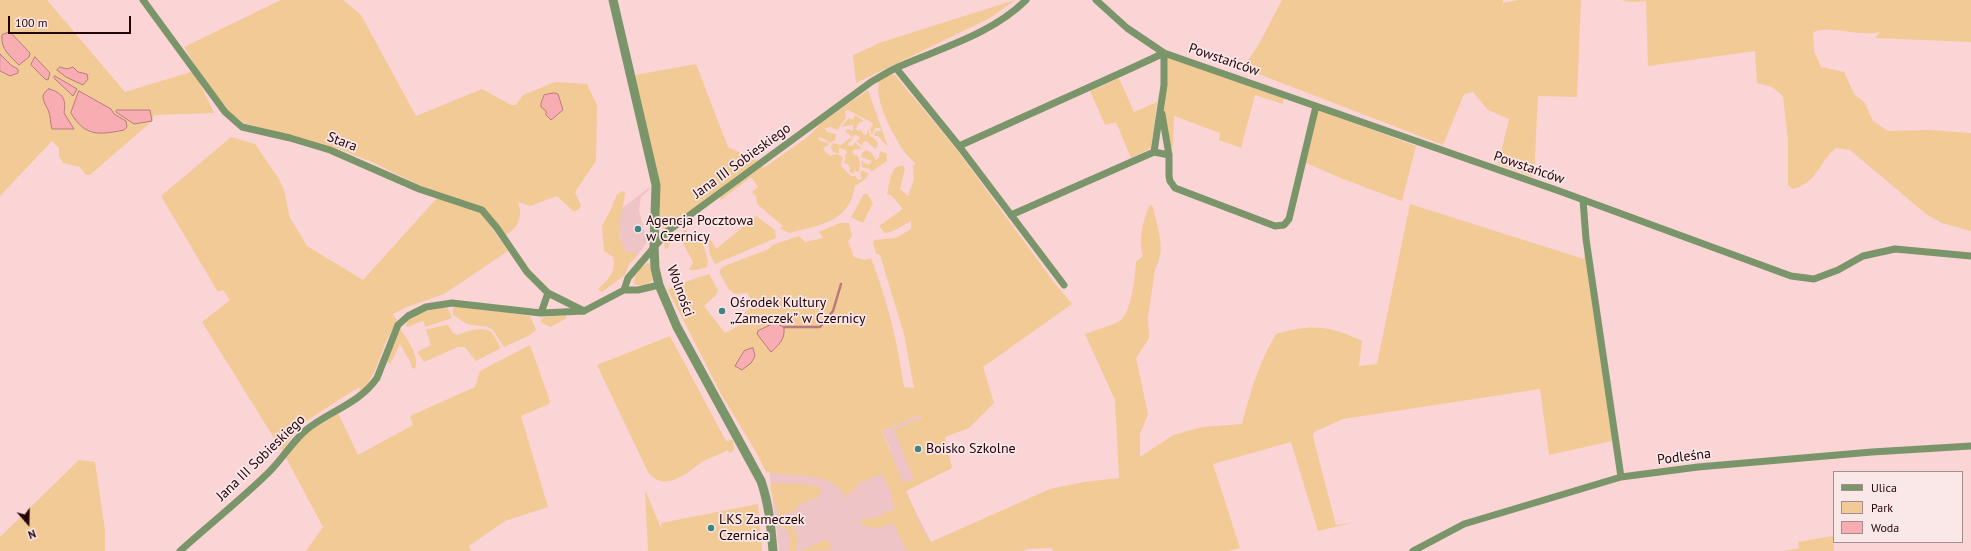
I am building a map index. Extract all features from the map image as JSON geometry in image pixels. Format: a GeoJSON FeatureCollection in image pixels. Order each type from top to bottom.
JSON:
{"type":"FeatureCollection","features":[{"type":"Feature","properties":{"kind":"street","name":"Stara"},"geometry":{"type":"LineString","coordinates":[[143,0],[220,106],[242,127],[290,138],[330,150],[419,189],[482,210],[497,228],[527,272],[548,293],[584,311]]}},
{"type":"Feature","properties":{"kind":"street","name":"Wolności"},"geometry":{"type":"LineString","coordinates":[[613,0],[654,179],[656,196],[654,246],[655,268],[660,286],[677,327],[761,481],[767,499],[773,551]]}},
{"type":"Feature","properties":{"kind":"street","name":"Jana III Sobieskiego"},"geometry":{"type":"LineString","coordinates":[[180,551],[268,474],[305,431],[315,423],[356,400],[372,385],[377,378],[398,325],[408,316],[426,307],[452,302],[541,313],[584,311],[624,290],[628,278],[668,231],[871,82],[896,68],[994,25],[1017,9],[1026,0]]}},
{"type":"Feature","properties":{"kind":"street","name":"Powstańców"},"geometry":{"type":"LineString","coordinates":[[1096,0],[1127,28],[1164,52],[1583,200],[1791,276],[1814,279],[1838,270],[1863,256],[1895,249],[1971,256]]}},
{"type":"Feature","properties":{"kind":"street"},"geometry":{"type":"LineString","coordinates":[[959,146],[1134,68],[1164,52],[1164,85],[1154,152]]}},
{"type":"Feature","properties":{"kind":"street"},"geometry":{"type":"LineString","coordinates":[[896,68],[959,146],[1064,285]]}},
{"type":"Feature","properties":{"kind":"street"},"geometry":{"type":"LineString","coordinates":[[1160,108],[1169,155],[1169,176],[1170,181],[1175,188],[1275,226],[1284,225],[1289,219],[1316,106]]}},
{"type":"Feature","properties":{"kind":"street"},"geometry":{"type":"LineString","coordinates":[[1011,215],[1154,152],[1169,155]]}},
{"type":"Feature","properties":{"kind":"street"},"geometry":{"type":"LineString","coordinates":[[1583,200],[1586,239],[1621,477]]}},
{"type":"Feature","properties":{"kind":"street"},"geometry":{"type":"LineString","coordinates":[[624,290],[638,290],[660,286]]}},
{"type":"Feature","properties":{"kind":"street"},"geometry":{"type":"LineString","coordinates":[[541,313],[548,293]]}},
{"type":"Feature","properties":{"kind":"street","name":"Podleśna"},"geometry":{"type":"LineString","coordinates":[[1413,551],[1464,524],[1621,477],[1713,466],[1971,446]]}},
{"type":"Feature","properties":{"kind":"shaded area"},"geometry":{"type":"Polygon","coordinates":[[[650,187],[650,189],[641,197],[639,210],[647,242],[637,256],[636,253],[626,252],[621,243],[618,226],[622,208],[650,187]]]}},
{"type":"Feature","properties":{"kind":"shaded area"},"geometry":{"type":"Polygon","coordinates":[[[920,415],[942,470],[903,483],[908,497],[931,542],[915,551],[779,551],[769,469],[891,451],[882,431],[920,415]]]}},
{"type":"Feature","properties":{"kind":"green space"},"geometry":{"type":"Polygon","coordinates":[[[0,0],[47,0],[125,92],[194,71],[214,113],[154,115],[152,121],[90,175],[86,175],[80,167],[63,163],[59,156],[59,148],[52,141],[0,196],[0,0]]]}},
{"type":"Feature","properties":{"kind":"green space"},"geometry":{"type":"Polygon","coordinates":[[[281,0],[343,0],[361,15],[416,116],[482,89],[511,105],[516,105],[523,95],[555,82],[587,84],[597,105],[596,161],[575,192],[581,206],[578,210],[573,211],[557,196],[530,206],[518,202],[520,212],[519,221],[517,225],[506,235],[485,209],[419,185],[372,162],[339,149],[244,123],[229,112],[225,105],[220,106],[184,47],[281,0]]]}},
{"type":"Feature","properties":{"kind":"green space"},"geometry":{"type":"Polygon","coordinates":[[[1015,0],[990,18],[856,83],[853,55],[882,42],[1015,0]]]}},
{"type":"Feature","properties":{"kind":"green space"},"geometry":{"type":"Polygon","coordinates":[[[1282,0],[1503,0],[1503,3],[1519,0],[1581,0],[1577,97],[1538,96],[1534,177],[1498,164],[1509,119],[1488,110],[1473,92],[1464,94],[1443,145],[1243,68],[1259,44],[1282,0]]]}},
{"type":"Feature","properties":{"kind":"green space"},"geometry":{"type":"Polygon","coordinates":[[[1621,0],[1971,0],[1971,42],[1875,38],[1880,32],[1863,33],[1821,30],[1813,32],[1814,51],[1821,67],[1844,72],[1854,94],[1865,103],[1873,121],[1888,131],[1929,130],[1971,133],[1971,231],[1942,223],[1926,214],[1850,150],[1836,148],[1808,182],[1793,189],[1788,185],[1788,140],[1783,96],[1772,87],[1757,83],[1755,51],[1648,66],[1646,1],[1632,2],[1621,0]]]}},
{"type":"Feature","properties":{"kind":"green space"},"geometry":{"type":"Polygon","coordinates":[[[1167,57],[1284,98],[1283,104],[1255,95],[1241,148],[1219,140],[1220,133],[1174,116],[1173,147],[1170,146],[1163,109],[1167,57]]]}},
{"type":"Feature","properties":{"kind":"green space"},"geometry":{"type":"Polygon","coordinates":[[[696,64],[728,147],[758,161],[667,229],[664,229],[659,225],[660,188],[635,75],[696,64]]]}},
{"type":"Feature","properties":{"kind":"green space"},"geometry":{"type":"Polygon","coordinates":[[[894,74],[957,150],[1053,281],[1072,304],[983,367],[994,403],[969,428],[945,437],[952,468],[906,491],[924,532],[931,542],[1050,489],[1084,482],[1119,478],[1115,400],[1085,334],[1120,321],[1124,316],[1132,293],[1136,262],[1143,256],[1141,237],[1145,217],[1150,205],[1153,207],[1159,230],[1161,246],[1159,262],[1155,269],[1148,317],[1149,338],[1136,358],[1148,414],[1140,434],[1140,457],[1173,435],[1202,427],[1242,424],[1264,356],[1276,334],[1309,328],[1329,329],[1362,341],[1359,366],[1377,364],[1410,204],[1584,259],[1586,239],[1615,438],[1612,441],[1549,455],[1540,389],[1343,419],[1314,432],[1313,437],[1336,525],[1356,522],[1318,531],[1291,442],[1213,464],[1240,548],[1228,551],[1053,551],[1052,548],[1027,549],[1023,551],[907,551],[893,523],[872,528],[859,522],[867,517],[872,519],[895,509],[890,490],[882,474],[857,484],[858,488],[851,491],[847,498],[831,482],[821,478],[766,472],[755,450],[721,394],[668,290],[676,285],[709,274],[718,290],[715,296],[704,306],[725,333],[742,324],[746,319],[745,312],[755,305],[747,293],[735,294],[728,288],[719,272],[722,267],[769,249],[772,245],[799,236],[805,242],[823,238],[819,232],[840,223],[849,223],[852,236],[848,241],[854,257],[864,260],[871,258],[882,290],[895,337],[904,387],[914,388],[904,334],[880,255],[876,253],[873,242],[874,240],[896,238],[911,229],[911,221],[893,231],[885,233],[879,226],[903,209],[892,196],[887,194],[891,175],[895,168],[902,165],[905,168],[900,189],[908,196],[914,179],[913,165],[916,164],[902,149],[884,114],[879,95],[878,86],[880,79],[894,74]],[[920,415],[882,431],[903,482],[914,480],[894,429],[922,418],[920,415]]]}},
{"type":"Feature","properties":{"kind":"green space"},"geometry":{"type":"Polygon","coordinates":[[[1119,78],[1134,112],[1157,102],[1151,148],[1131,158],[1116,122],[1105,125],[1090,91],[1119,78]]]}},
{"type":"Feature","properties":{"kind":"green space"},"geometry":{"type":"Polygon","coordinates":[[[868,90],[888,147],[878,136],[874,136],[876,131],[881,131],[880,128],[875,128],[872,135],[870,130],[873,124],[848,110],[845,111],[846,118],[837,130],[831,127],[825,128],[827,132],[836,134],[835,140],[830,143],[821,137],[818,138],[819,140],[830,144],[823,148],[826,153],[831,156],[836,154],[843,157],[841,166],[851,176],[855,176],[858,180],[862,179],[860,173],[862,170],[869,174],[864,180],[855,186],[852,198],[846,208],[839,215],[821,224],[789,233],[780,228],[783,226],[757,204],[756,196],[752,192],[758,187],[751,177],[721,200],[719,196],[759,167],[765,167],[809,136],[821,123],[868,90]]]}},
{"type":"Feature","properties":{"kind":"green space"},"geometry":{"type":"Polygon","coordinates":[[[1318,110],[1416,146],[1402,201],[1343,179],[1306,163],[1318,110]]]}},
{"type":"Feature","properties":{"kind":"green space"},"geometry":{"type":"Polygon","coordinates":[[[855,115],[864,121],[858,123],[856,129],[858,131],[861,130],[864,135],[867,134],[868,128],[870,136],[878,143],[876,149],[866,141],[862,143],[863,146],[856,141],[860,139],[859,136],[855,135],[852,137],[845,131],[848,129],[853,131],[853,125],[841,127],[849,118],[853,120],[855,115]]]}},
{"type":"Feature","properties":{"kind":"green space"},"geometry":{"type":"Polygon","coordinates":[[[231,137],[255,144],[279,179],[284,190],[290,218],[307,246],[363,280],[437,198],[480,212],[508,251],[444,294],[407,307],[393,314],[397,321],[386,341],[373,375],[366,386],[361,391],[359,387],[300,425],[282,451],[202,322],[230,300],[223,290],[218,292],[161,196],[231,137]]]}},
{"type":"Feature","properties":{"kind":"green space"},"geometry":{"type":"Polygon","coordinates":[[[850,138],[853,140],[848,143],[849,146],[853,146],[855,142],[862,149],[855,149],[853,151],[853,154],[858,156],[860,164],[859,172],[854,171],[853,174],[849,171],[850,168],[848,164],[844,163],[846,157],[844,156],[847,153],[846,150],[839,148],[839,154],[832,151],[831,146],[833,143],[841,145],[850,138]]]}},
{"type":"Feature","properties":{"kind":"green space"},"geometry":{"type":"Polygon","coordinates":[[[866,150],[871,152],[876,160],[879,158],[880,151],[887,154],[887,161],[871,172],[870,169],[862,167],[861,161],[869,165],[872,161],[861,157],[862,153],[866,150]]]}},
{"type":"Feature","properties":{"kind":"green space"},"geometry":{"type":"Polygon","coordinates":[[[623,191],[625,193],[619,229],[620,236],[626,252],[636,253],[637,256],[629,264],[625,275],[602,292],[598,289],[611,275],[614,262],[613,257],[604,251],[602,226],[617,194],[623,191]]]}},
{"type":"Feature","properties":{"kind":"green space"},"geometry":{"type":"Polygon","coordinates":[[[864,194],[867,194],[873,203],[863,223],[851,217],[864,194]]]}},
{"type":"Feature","properties":{"kind":"green space"},"geometry":{"type":"Polygon","coordinates":[[[756,216],[775,230],[776,238],[715,264],[710,255],[708,241],[711,240],[716,249],[756,216]]]}},
{"type":"Feature","properties":{"kind":"green space"},"geometry":{"type":"Polygon","coordinates":[[[686,230],[694,241],[701,236],[708,261],[707,267],[697,270],[689,270],[693,262],[680,238],[670,241],[669,247],[665,250],[664,242],[686,230]]]}},
{"type":"Feature","properties":{"kind":"green space"},"geometry":{"type":"Polygon","coordinates":[[[648,263],[650,264],[653,280],[646,285],[636,285],[634,280],[638,271],[648,263]]]}},
{"type":"Feature","properties":{"kind":"green space"},"geometry":{"type":"Polygon","coordinates":[[[447,307],[452,318],[425,327],[424,322],[422,321],[408,327],[406,326],[407,321],[414,316],[430,310],[447,307]]]}},
{"type":"Feature","properties":{"kind":"green space"},"geometry":{"type":"Polygon","coordinates":[[[453,307],[467,307],[530,316],[536,330],[530,335],[504,347],[493,330],[488,327],[467,324],[453,315],[453,307]]]}},
{"type":"Feature","properties":{"kind":"green space"},"geometry":{"type":"Polygon","coordinates":[[[565,315],[567,318],[550,327],[542,323],[541,320],[544,317],[565,315]]]}},
{"type":"Feature","properties":{"kind":"green space"},"geometry":{"type":"Polygon","coordinates":[[[448,325],[453,333],[457,335],[479,329],[487,330],[491,332],[501,348],[476,361],[465,347],[458,347],[424,362],[417,352],[431,345],[426,330],[448,325]]]}},
{"type":"Feature","properties":{"kind":"green space"},"geometry":{"type":"Polygon","coordinates":[[[400,329],[409,342],[414,353],[416,359],[415,369],[411,367],[412,365],[400,344],[390,365],[387,360],[400,329]]]}},
{"type":"Feature","properties":{"kind":"green space"},"geometry":{"type":"Polygon","coordinates":[[[670,336],[726,441],[733,440],[734,450],[730,453],[727,450],[702,462],[674,480],[660,481],[648,472],[597,365],[670,336]]]}},
{"type":"Feature","properties":{"kind":"green space"},"geometry":{"type":"Polygon","coordinates":[[[530,345],[550,401],[549,404],[521,416],[548,507],[505,521],[469,546],[471,551],[306,551],[323,527],[285,456],[305,431],[337,411],[358,455],[413,425],[410,416],[475,387],[480,371],[530,345]]]}},
{"type":"Feature","properties":{"kind":"green space"},"geometry":{"type":"Polygon","coordinates":[[[79,460],[95,462],[105,530],[105,551],[0,551],[0,537],[79,460]]]}},
{"type":"Feature","properties":{"kind":"green space"},"geometry":{"type":"Polygon","coordinates":[[[773,483],[805,484],[819,487],[821,492],[820,496],[798,505],[797,509],[779,517],[770,487],[773,483]]]}},
{"type":"Feature","properties":{"kind":"green space","name":"LKS Zameczek Czernica"},"geometry":{"type":"Polygon","coordinates":[[[645,490],[662,530],[661,523],[758,504],[762,551],[648,551],[645,490]]]}},
{"type":"Feature","properties":{"kind":"green space"},"geometry":{"type":"Polygon","coordinates":[[[799,512],[800,515],[794,524],[797,540],[795,551],[789,551],[790,536],[788,530],[779,526],[781,523],[799,512]]]}},
{"type":"Feature","properties":{"kind":"green space"},"geometry":{"type":"Polygon","coordinates":[[[1833,536],[1834,551],[1784,551],[1799,548],[1798,542],[1833,536]]]}},
{"type":"Feature","properties":{"kind":"green space"},"geometry":{"type":"Polygon","coordinates":[[[827,539],[833,550],[801,551],[827,539]]]}},
{"type":"Feature","properties":{"kind":"water"},"geometry":{"type":"Polygon","coordinates":[[[10,32],[30,53],[29,57],[19,65],[4,49],[2,35],[10,32]]]}},
{"type":"Feature","properties":{"kind":"water"},"geometry":{"type":"Polygon","coordinates":[[[0,54],[12,66],[18,69],[18,73],[10,76],[0,71],[0,54]]]}},
{"type":"Feature","properties":{"kind":"water"},"geometry":{"type":"Polygon","coordinates":[[[35,57],[50,73],[48,80],[45,79],[31,65],[35,57]]]}},
{"type":"Feature","properties":{"kind":"water"},"geometry":{"type":"Polygon","coordinates":[[[60,67],[67,69],[73,67],[78,72],[87,74],[88,79],[83,85],[66,77],[57,70],[60,67]]]}},
{"type":"Feature","properties":{"kind":"water"},"geometry":{"type":"Polygon","coordinates":[[[55,76],[77,89],[73,96],[54,78],[55,76]]]}},
{"type":"Feature","properties":{"kind":"water"},"geometry":{"type":"Polygon","coordinates":[[[49,89],[58,93],[63,98],[65,104],[64,113],[74,129],[52,129],[49,112],[43,99],[44,94],[49,89]]]}},
{"type":"Feature","properties":{"kind":"water"},"geometry":{"type":"Polygon","coordinates":[[[79,91],[111,109],[114,114],[126,121],[127,127],[124,130],[107,133],[87,130],[76,121],[71,113],[79,91]]]}},
{"type":"Feature","properties":{"kind":"water"},"geometry":{"type":"Polygon","coordinates":[[[555,93],[558,94],[563,110],[551,120],[546,115],[546,111],[541,107],[541,103],[544,95],[555,93]]]}},
{"type":"Feature","properties":{"kind":"water"},"geometry":{"type":"Polygon","coordinates":[[[117,110],[150,110],[152,121],[134,124],[116,112],[117,110]]]}},
{"type":"Feature","properties":{"kind":"water"},"geometry":{"type":"Polygon","coordinates":[[[775,323],[784,327],[784,335],[779,344],[771,352],[757,334],[758,331],[775,323]]]}},
{"type":"Feature","properties":{"kind":"water"},"geometry":{"type":"Polygon","coordinates":[[[753,348],[755,356],[751,363],[742,370],[735,366],[744,351],[753,348]]]}},
{"type":"Feature","properties":{"kind":"waterway"},"geometry":{"type":"LineString","coordinates":[[784,327],[820,327],[833,311],[841,284]]}},
{"type":"Feature","properties":{"kind":"place","name":"Agencja Pocztowa w Czernicy"},"geometry":{"type":"Point","coordinates":[638,229]}},
{"type":"Feature","properties":{"kind":"place","name":"Ośrodek Kultury „Zameczek” w Czernicy"},"geometry":{"type":"Point","coordinates":[722,311]}},
{"type":"Feature","properties":{"kind":"place","name":"Boisko Szkolne"},"geometry":{"type":"Point","coordinates":[918,449]}},
{"type":"Feature","properties":{"kind":"place","name":"LKS Zameczek Czernica"},"geometry":{"type":"Point","coordinates":[711,528]}}]}
